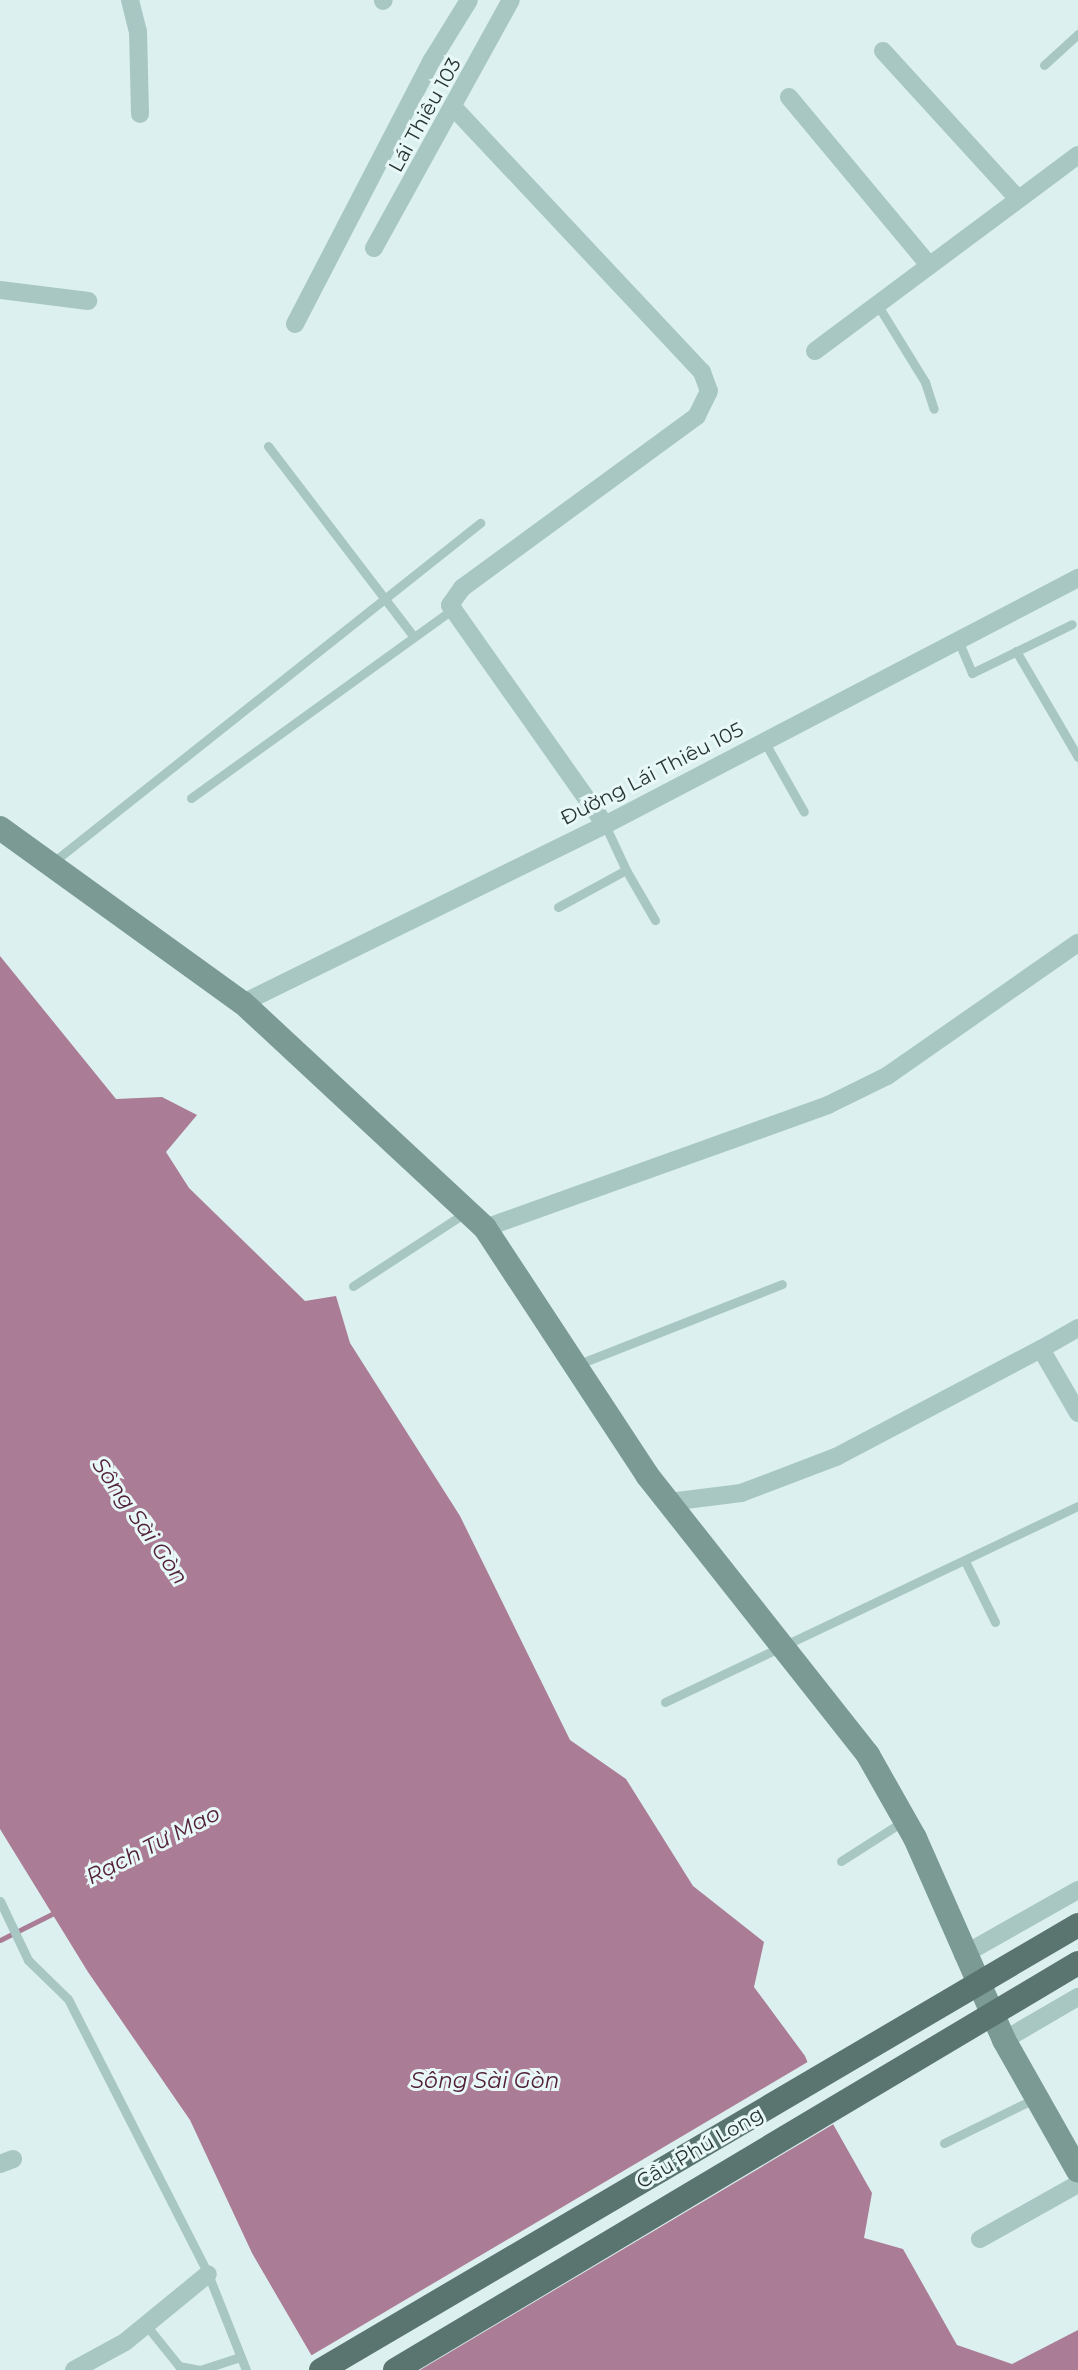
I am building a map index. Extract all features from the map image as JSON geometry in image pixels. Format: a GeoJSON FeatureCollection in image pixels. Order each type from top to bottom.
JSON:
{"type":"FeatureCollection","features":[{"type":"Feature","properties":{"kind":"main road","name":"Cầu Phú Long"},"geometry":{"type":"LineString","coordinates":[[321,2370],[1078,1925]]}},
{"type":"Feature","properties":{"kind":"main road","name":"Cầu Phú Long"},"geometry":{"type":"LineString","coordinates":[[395,2370],[1078,1963]]}},
{"type":"Feature","properties":{"kind":"street"},"geometry":{"type":"LineString","coordinates":[[130,0],[138,31],[140,114]]}},
{"type":"Feature","properties":{"kind":"street"},"geometry":{"type":"LineString","coordinates":[[295,324],[432,60],[469,0]]}},
{"type":"Feature","properties":{"kind":"street","name":"Lái Thiêu 103"},"geometry":{"type":"LineString","coordinates":[[374,248],[455,109],[511,0]]}},
{"type":"Feature","properties":{"kind":"street"},"geometry":{"type":"LineString","coordinates":[[883,51],[1018,199]]}},
{"type":"Feature","properties":{"kind":"street"},"geometry":{"type":"LineString","coordinates":[[789,97],[929,265]]}},
{"type":"Feature","properties":{"kind":"street"},"geometry":{"type":"LineString","coordinates":[[455,109],[702,372],[709,391],[697,416],[462,588],[450,611],[531,715],[605,825]]}},
{"type":"Feature","properties":{"kind":"street"},"geometry":{"type":"LineString","coordinates":[[815,351],[1078,155]]}},
{"type":"Feature","properties":{"kind":"street"},"geometry":{"type":"LineString","coordinates":[[0,290],[88,301]]}},
{"type":"Feature","properties":{"kind":"street","name":"Đường Lái Thiêu 105"},"geometry":{"type":"LineString","coordinates":[[243,1003],[605,825],[768,749],[958,640],[1078,578]]}},
{"type":"Feature","properties":{"kind":"street"},"geometry":{"type":"LineString","coordinates":[[0,828],[243,1003],[476,1220],[669,1502],[868,1755],[905,1820],[963,1955],[1004,2040],[1078,2171]]}},
{"type":"Feature","properties":{"kind":"street"},"geometry":{"type":"LineString","coordinates":[[476,1220],[828,1105],[887,1076],[1078,943]]}},
{"type":"Feature","properties":{"kind":"street"},"geometry":{"type":"LineString","coordinates":[[669,1502],[741,1493],[836,1457],[1078,1328]]}},
{"type":"Feature","properties":{"kind":"street"},"geometry":{"type":"LineString","coordinates":[[1041,1349],[1078,1413]]}},
{"type":"Feature","properties":{"kind":"street"},"geometry":{"type":"LineString","coordinates":[[963,1955],[1078,1890]]}},
{"type":"Feature","properties":{"kind":"street"},"geometry":{"type":"LineString","coordinates":[[1004,2040],[1078,1997]]}},
{"type":"Feature","properties":{"kind":"street"},"geometry":{"type":"LineString","coordinates":[[980,2239],[1078,2184]]}},
{"type":"Feature","properties":{"kind":"street"},"geometry":{"type":"LineString","coordinates":[[74,2370],[146,2325],[208,2274]]}},
{"type":"Feature","properties":{"kind":"lane"},"geometry":{"type":"LineString","coordinates":[[1044,65],[1078,34]]}},
{"type":"Feature","properties":{"kind":"lane"},"geometry":{"type":"LineString","coordinates":[[877,304],[925,382],[934,409]]}},
{"type":"Feature","properties":{"kind":"lane"},"geometry":{"type":"LineString","coordinates":[[268,446],[414,637]]}},
{"type":"Feature","properties":{"kind":"lane"},"geometry":{"type":"LineString","coordinates":[[49,866],[389,602],[480,523]]}},
{"type":"Feature","properties":{"kind":"lane"},"geometry":{"type":"LineString","coordinates":[[191,798],[450,611]]}},
{"type":"Feature","properties":{"kind":"lane"},"geometry":{"type":"LineString","coordinates":[[958,640],[972,673],[1072,624]]}},
{"type":"Feature","properties":{"kind":"lane"},"geometry":{"type":"LineString","coordinates":[[1016,651],[1078,757]]}},
{"type":"Feature","properties":{"kind":"lane"},"geometry":{"type":"LineString","coordinates":[[768,749],[804,812]]}},
{"type":"Feature","properties":{"kind":"lane"},"geometry":{"type":"LineString","coordinates":[[605,825],[655,920]]}},
{"type":"Feature","properties":{"kind":"lane"},"geometry":{"type":"LineString","coordinates":[[558,907],[626,870]]}},
{"type":"Feature","properties":{"kind":"lane"},"geometry":{"type":"LineString","coordinates":[[353,1286],[476,1220]]}},
{"type":"Feature","properties":{"kind":"lane"},"geometry":{"type":"LineString","coordinates":[[575,1366],[782,1284]]}},
{"type":"Feature","properties":{"kind":"lane"},"geometry":{"type":"LineString","coordinates":[[665,1702],[785,1649],[1078,1506]]}},
{"type":"Feature","properties":{"kind":"lane"},"geometry":{"type":"LineString","coordinates":[[965,1561],[995,1622]]}},
{"type":"Feature","properties":{"kind":"lane"},"geometry":{"type":"LineString","coordinates":[[841,1861],[905,1820]]}},
{"type":"Feature","properties":{"kind":"lane"},"geometry":{"type":"LineString","coordinates":[[0,1901],[28,1960],[68,1999],[208,2274],[246,2370]]}},
{"type":"Feature","properties":{"kind":"lane"},"geometry":{"type":"LineString","coordinates":[[944,2143],[1037,2098]]}},
{"type":"Feature","properties":{"kind":"lane"},"geometry":{"type":"LineString","coordinates":[[146,2325],[179,2366],[200,2370],[240,2357]]}},
{"type":"Feature","properties":{"kind":"water","name":"Sông Sài Gòn"},"geometry":{"type":"Polygon","coordinates":[[[0,956],[116,1099],[162,1097],[197,1115],[166,1152],[189,1188],[305,1301],[336,1296],[350,1343],[460,1516],[570,1740],[626,1779],[693,1886],[764,1942],[754,1987],[805,2056],[833,2124],[872,2193],[864,2238],[903,2249],[957,2345],[1012,2364],[1078,2330],[1078,2370],[320,2370],[252,2253],[190,2120],[88,1972],[0,1829],[0,956]]]}},
{"type":"Feature","properties":{"kind":"pier"},"geometry":{"type":"Polygon","coordinates":[[[811,2060],[837,2122],[420,2370],[315,2370],[307,2358],[811,2060]]]}},
{"type":"Feature","properties":{"kind":"waterway","name":"Rạch Tư Mao"},"geometry":{"type":"LineString","coordinates":[[0,1940],[56,1912]]}}]}
